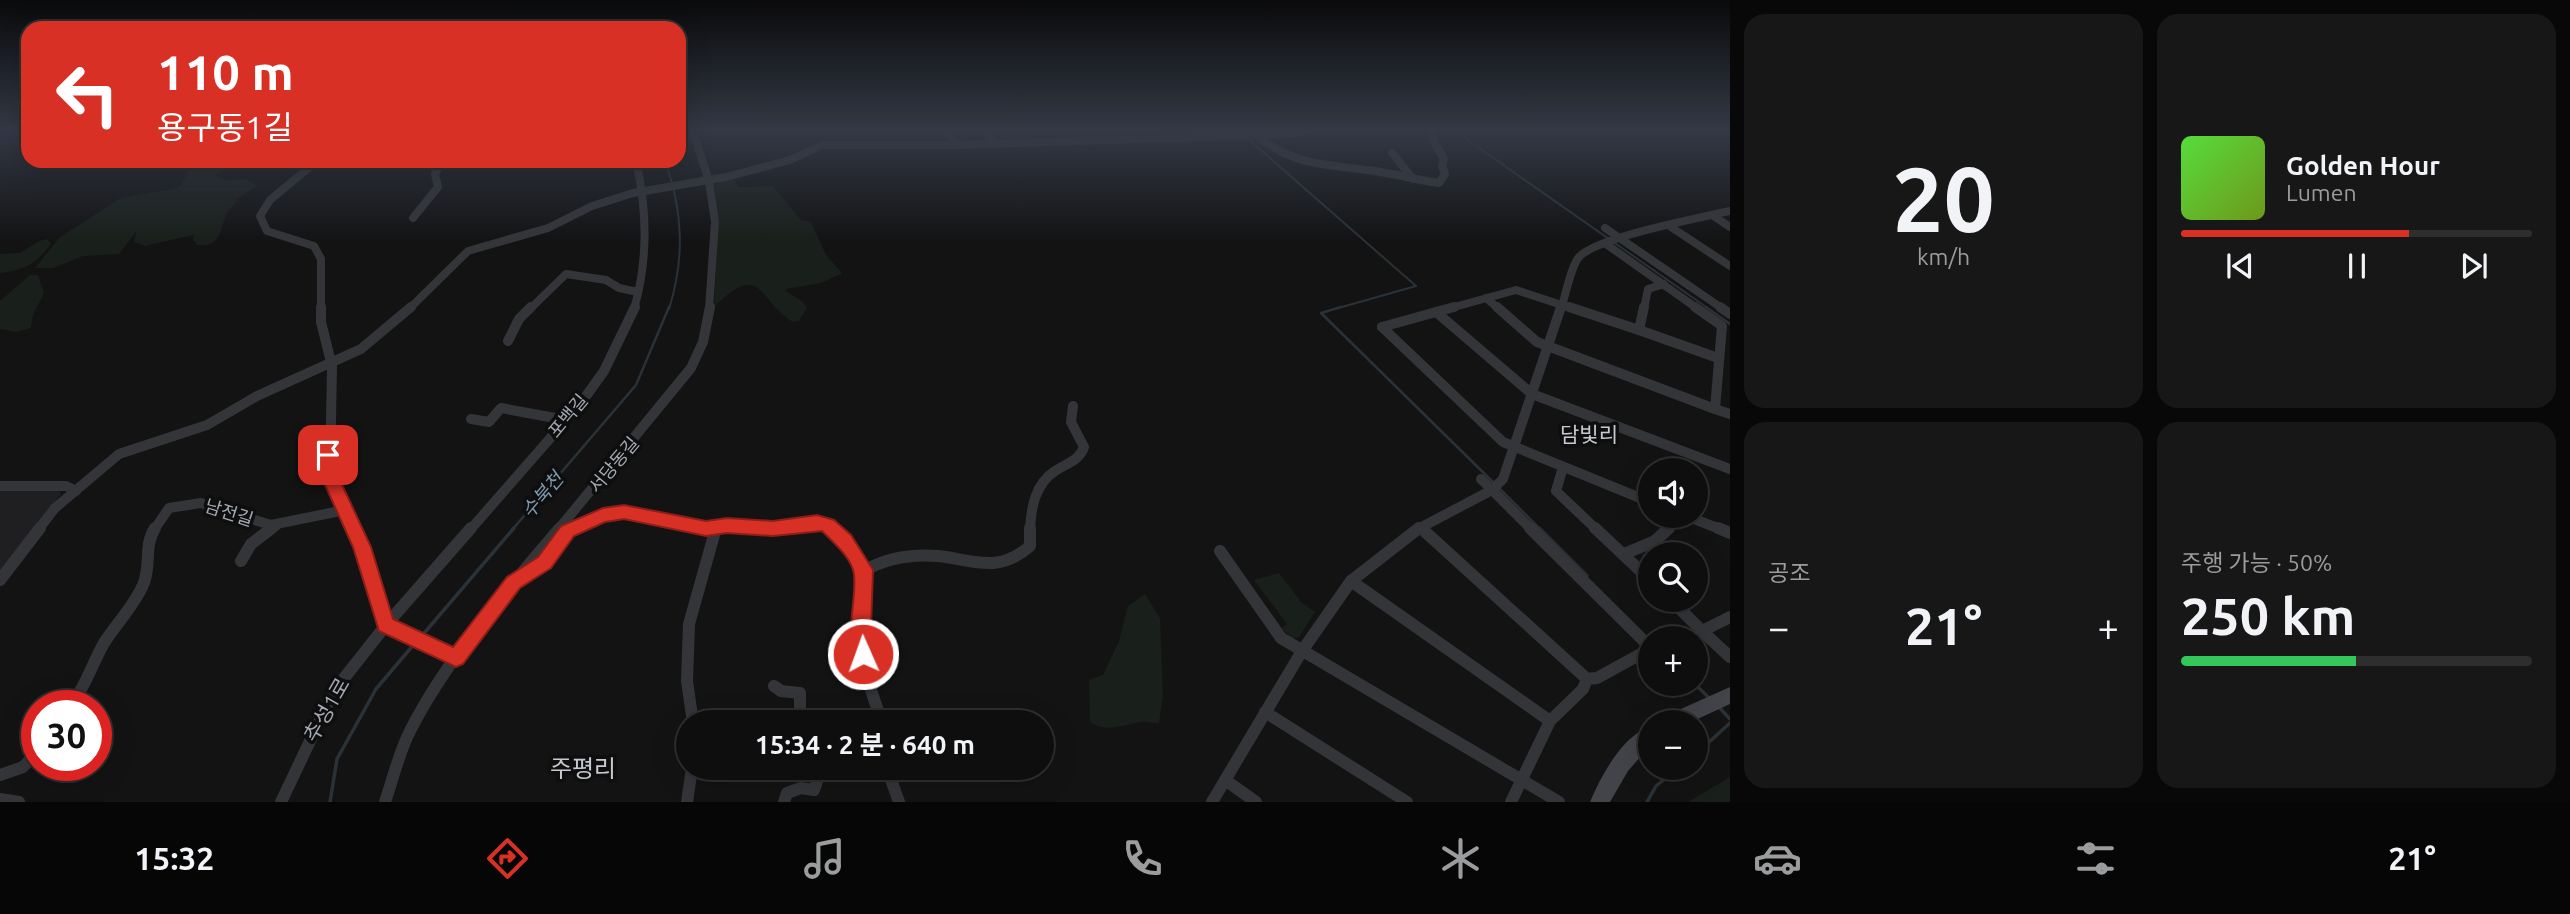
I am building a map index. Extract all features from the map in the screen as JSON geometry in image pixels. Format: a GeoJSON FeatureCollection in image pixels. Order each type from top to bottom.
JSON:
{"type":"FeatureCollection","features":[{"type":"Feature","properties":{"kind":"street","name":"서당동길"},"geometry":{"type":"LineString","coordinates":[[385,802],[408,732],[456,658],[691,368],[703,342],[712,298],[715,222],[703,166]]}},
{"type":"Feature","properties":{"kind":"street"},"geometry":{"type":"LineString","coordinates":[[0,580],[50,513],[105,464],[127,450],[207,425],[257,396],[368,345],[420,300],[455,261],[468,251],[548,228],[586,208],[645,191],[707,182],[766,166]]}},
{"type":"Feature","properties":{"kind":"street"},"geometry":{"type":"LineString","coordinates":[[1317,166],[1391,173],[1439,183],[1444,179],[1444,166]]}},
{"type":"Feature","properties":{"kind":"street"},"geometry":{"type":"LineString","coordinates":[[1403,166],[1414,179]]}},
{"type":"Feature","properties":{"kind":"street"},"geometry":{"type":"LineString","coordinates":[[310,168],[300,179],[273,196],[262,208],[260,216],[267,231],[305,241],[318,252],[321,270],[321,323],[332,362],[333,419],[328,468],[362,547],[389,626],[456,658]]}},
{"type":"Feature","properties":{"kind":"street"},"geometry":{"type":"LineString","coordinates":[[413,218],[438,187],[435,174],[438,168]]}},
{"type":"Feature","properties":{"kind":"street","name":"포백길"},"geometry":{"type":"LineString","coordinates":[[389,626],[566,420],[604,371],[635,307],[644,257],[645,191],[638,168]]}},
{"type":"Feature","properties":{"kind":"street"},"geometry":{"type":"LineString","coordinates":[[1212,802],[1302,651],[1351,581],[1420,527],[1492,490],[1503,479],[1578,258],[1586,250],[1621,239],[1730,211]]}},
{"type":"Feature","properties":{"kind":"street"},"geometry":{"type":"LineString","coordinates":[[1712,215],[1730,227]]}},
{"type":"Feature","properties":{"kind":"street"},"geometry":{"type":"LineString","coordinates":[[1671,227],[1730,266]]}},
{"type":"Feature","properties":{"kind":"street"},"geometry":{"type":"LineString","coordinates":[[1605,228],[1730,314]]}},
{"type":"Feature","properties":{"kind":"street"},"geometry":{"type":"LineString","coordinates":[[1606,244],[1726,329],[1718,358],[1715,409]]}},
{"type":"Feature","properties":{"kind":"street"},"geometry":{"type":"LineString","coordinates":[[508,341],[519,319],[566,274],[606,280],[619,288],[638,292]]}},
{"type":"Feature","properties":{"kind":"street"},"geometry":{"type":"LineString","coordinates":[[1639,330],[1648,289],[1664,284]]}},
{"type":"Feature","properties":{"kind":"street"},"geometry":{"type":"LineString","coordinates":[[1638,497],[1503,442],[1382,327],[1516,289],[1718,358]]}},
{"type":"Feature","properties":{"kind":"street"},"geometry":{"type":"LineString","coordinates":[[1486,299],[1537,342],[1547,347],[1730,414]]}},
{"type":"Feature","properties":{"kind":"street"},"geometry":{"type":"LineString","coordinates":[[1436,312],[1532,394],[1730,469]]}},
{"type":"Feature","properties":{"kind":"street"},"geometry":{"type":"LineString","coordinates":[[864,570],[916,556],[943,557],[958,562],[992,565],[1020,556],[1030,546],[1029,513],[1040,488],[1049,476],[1082,454],[1084,447],[1071,422],[1073,406]]}},
{"type":"Feature","properties":{"kind":"street"},"geometry":{"type":"LineString","coordinates":[[471,419],[489,422],[501,408],[566,420]]}},
{"type":"Feature","properties":{"kind":"street"},"geometry":{"type":"LineString","coordinates":[[1563,467],[1556,491],[1638,568]]}},
{"type":"Feature","properties":{"kind":"street"},"geometry":{"type":"LineString","coordinates":[[1481,479],[1638,636]]}},
{"type":"Feature","properties":{"kind":"street"},"geometry":{"type":"LineString","coordinates":[[0,486],[66,486],[76,491]]}},
{"type":"Feature","properties":{"kind":"street","name":"남전길"},"geometry":{"type":"LineString","coordinates":[[82,690],[103,645],[143,586],[148,572],[148,539],[169,508],[201,503],[264,524],[277,525],[345,510]]}},
{"type":"Feature","properties":{"kind":"street"},"geometry":{"type":"LineString","coordinates":[[518,579],[545,562],[568,531],[603,515],[624,512],[695,527],[727,525],[773,528],[817,523],[828,525],[844,541],[864,570],[861,627],[863,654],[878,710]]}},
{"type":"Feature","properties":{"kind":"street"},"geometry":{"type":"LineString","coordinates":[[1708,524],[1730,533]]}},
{"type":"Feature","properties":{"kind":"street"},"geometry":{"type":"LineString","coordinates":[[241,561],[250,544],[261,533],[277,525]]}},
{"type":"Feature","properties":{"kind":"street"},"geometry":{"type":"LineString","coordinates":[[691,710],[687,681],[689,624],[716,527]]}},
{"type":"Feature","properties":{"kind":"street"},"geometry":{"type":"LineString","coordinates":[[1420,527],[1587,679],[1597,678],[1638,655]]}},
{"type":"Feature","properties":{"kind":"street"},"geometry":{"type":"LineString","coordinates":[[1624,554],[1647,547],[1671,528]]}},
{"type":"Feature","properties":{"kind":"street"},"geometry":{"type":"LineString","coordinates":[[1220,551],[1281,638],[1559,802]]}},
{"type":"Feature","properties":{"kind":"street"},"geometry":{"type":"LineString","coordinates":[[1351,581],[1550,721]]}},
{"type":"Feature","properties":{"kind":"street"},"geometry":{"type":"LineString","coordinates":[[1683,612],[1697,626]]}},
{"type":"Feature","properties":{"kind":"street"},"geometry":{"type":"LineString","coordinates":[[1708,628],[1730,617]]}},
{"type":"Feature","properties":{"kind":"street","name":"추성1로"},"geometry":{"type":"LineString","coordinates":[[281,802],[330,699],[389,626]]}},
{"type":"Feature","properties":{"kind":"street"},"geometry":{"type":"LineString","coordinates":[[1708,637],[1730,657]]}},
{"type":"Feature","properties":{"kind":"street"},"geometry":{"type":"LineString","coordinates":[[1511,802],[1550,721],[1583,689],[1587,679]]}},
{"type":"Feature","properties":{"kind":"street"},"geometry":{"type":"LineString","coordinates":[[774,686],[781,691],[800,693],[800,710]]}},
{"type":"Feature","properties":{"kind":"street"},"geometry":{"type":"LineString","coordinates":[[1695,710],[1727,696]]}},
{"type":"Feature","properties":{"kind":"street"},"geometry":{"type":"LineString","coordinates":[[1265,712],[1407,802]]}},
{"type":"Feature","properties":{"kind":"street"},"geometry":{"type":"LineString","coordinates":[[1600,802],[1608,783],[1638,743]]}},
{"type":"Feature","properties":{"kind":"street"},"geometry":{"type":"LineString","coordinates":[[0,775],[21,768]]}},
{"type":"Feature","properties":{"kind":"street"},"geometry":{"type":"LineString","coordinates":[[687,802],[690,780]]}},
{"type":"Feature","properties":{"kind":"street"},"geometry":{"type":"LineString","coordinates":[[784,802],[787,793],[801,788],[814,790],[817,780]]}},
{"type":"Feature","properties":{"kind":"street"},"geometry":{"type":"LineString","coordinates":[[891,780],[899,802]]}},
{"type":"Feature","properties":{"kind":"street"},"geometry":{"type":"LineString","coordinates":[[1225,780],[1256,802]]}},
{"type":"Feature","properties":{"kind":"street"},"geometry":{"type":"LineString","coordinates":[[0,799],[19,802]]}},
{"type":"Feature","properties":{"kind":"shaded area"},"geometry":{"type":"Polygon","coordinates":[[[224,168],[216,176],[225,180],[246,179],[257,186],[237,199],[211,244],[197,245],[193,240],[194,235],[145,246],[134,242],[136,232],[119,254],[83,256],[53,268],[35,268],[59,238],[122,197],[176,189],[190,170],[224,168]]]}},
{"type":"Feature","properties":{"kind":"shaded area"},"geometry":{"type":"Polygon","coordinates":[[[733,177],[739,187],[773,186],[801,220],[811,222],[826,255],[841,272],[821,283],[786,289],[807,308],[799,321],[793,322],[782,314],[759,289],[751,285],[742,286],[730,293],[714,307],[718,219],[714,184],[733,177]]]}},
{"type":"Feature","properties":{"kind":"shaded area"},"geometry":{"type":"Polygon","coordinates":[[[47,239],[51,243],[35,261],[23,268],[0,273],[0,254],[20,253],[47,239]]]}},
{"type":"Feature","properties":{"kind":"shaded area"},"geometry":{"type":"Polygon","coordinates":[[[30,275],[38,275],[44,293],[33,315],[31,328],[16,332],[0,329],[0,301],[30,275]]]}},
{"type":"Feature","properties":{"kind":"shaded area"},"geometry":{"type":"Polygon","coordinates":[[[0,488],[59,489],[61,494],[0,571],[0,488]]]}},
{"type":"Feature","properties":{"kind":"shaded area"},"geometry":{"type":"Polygon","coordinates":[[[1279,573],[1302,603],[1315,612],[1299,637],[1292,639],[1282,628],[1287,624],[1254,580],[1279,573]]]}},
{"type":"Feature","properties":{"kind":"shaded area"},"geometry":{"type":"Polygon","coordinates":[[[1145,594],[1160,618],[1163,696],[1159,723],[1143,722],[1109,728],[1096,726],[1090,722],[1089,680],[1103,675],[1119,641],[1128,606],[1145,594]]]}},
{"type":"Feature","properties":{"kind":"shaded area"},"geometry":{"type":"Polygon","coordinates":[[[1730,777],[1730,802],[1688,802],[1730,777]]]}},
{"type":"Feature","properties":{"kind":"waterway"},"geometry":{"type":"LineString","coordinates":[[1279,166],[1416,286],[1335,309]]}},
{"type":"Feature","properties":{"kind":"waterway"},"geometry":{"type":"LineString","coordinates":[[1505,166],[1709,309]]}},
{"type":"Feature","properties":{"kind":"waterway","name":"수북천"},"geometry":{"type":"LineString","coordinates":[[667,168],[680,235],[678,271],[669,309]]}},
{"type":"Feature","properties":{"kind":"waterway","name":"수북천"},"geometry":{"type":"LineString","coordinates":[[512,530],[636,385],[669,307]]}},
{"type":"Feature","properties":{"kind":"waterway"},"geometry":{"type":"LineString","coordinates":[[1341,307],[1321,313],[1495,484]]}},
{"type":"Feature","properties":{"kind":"waterway"},"geometry":{"type":"LineString","coordinates":[[1706,307],[1730,324]]}},
{"type":"Feature","properties":{"kind":"waterway"},"geometry":{"type":"LineString","coordinates":[[1500,489],[1587,576]]}},
{"type":"Feature","properties":{"kind":"waterway","name":"수북천"},"geometry":{"type":"LineString","coordinates":[[420,638],[514,528]]}},
{"type":"Feature","properties":{"kind":"waterway","name":"수북천"},"geometry":{"type":"LineString","coordinates":[[330,802],[337,759],[376,689],[415,643]]}},
{"type":"Feature","properties":{"kind":"waterway"},"geometry":{"type":"LineString","coordinates":[[1707,696],[1710,699]]}},
{"type":"Feature","properties":{"kind":"waterway"},"geometry":{"type":"LineString","coordinates":[[1718,706],[1730,719]]}},
{"type":"Feature","properties":{"kind":"waterway"},"geometry":{"type":"LineString","coordinates":[[1708,743],[1730,723]]}},
{"type":"Feature","properties":{"kind":"waterway"},"geometry":{"type":"LineString","coordinates":[[1647,802],[1656,786],[1663,780]]}},
{"type":"Feature","properties":{"kind":"district","name":"담빛리"},"geometry":{"type":"Point","coordinates":[1589,435]}},
{"type":"Feature","properties":{"kind":"district","name":"주평리"},"geometry":{"type":"Point","coordinates":[583,769]}},
{"type":"Feature","properties":{"kind":"route"},"geometry":{"type":"LineString","coordinates":[[328,455],[330,476],[362,547],[386,625],[456,658],[513,583],[545,562],[559,539],[568,531],[603,515],[624,512],[706,528],[727,525],[773,528],[817,523],[828,525],[844,541],[853,558],[864,570],[861,608],[863,654]]}}]}
